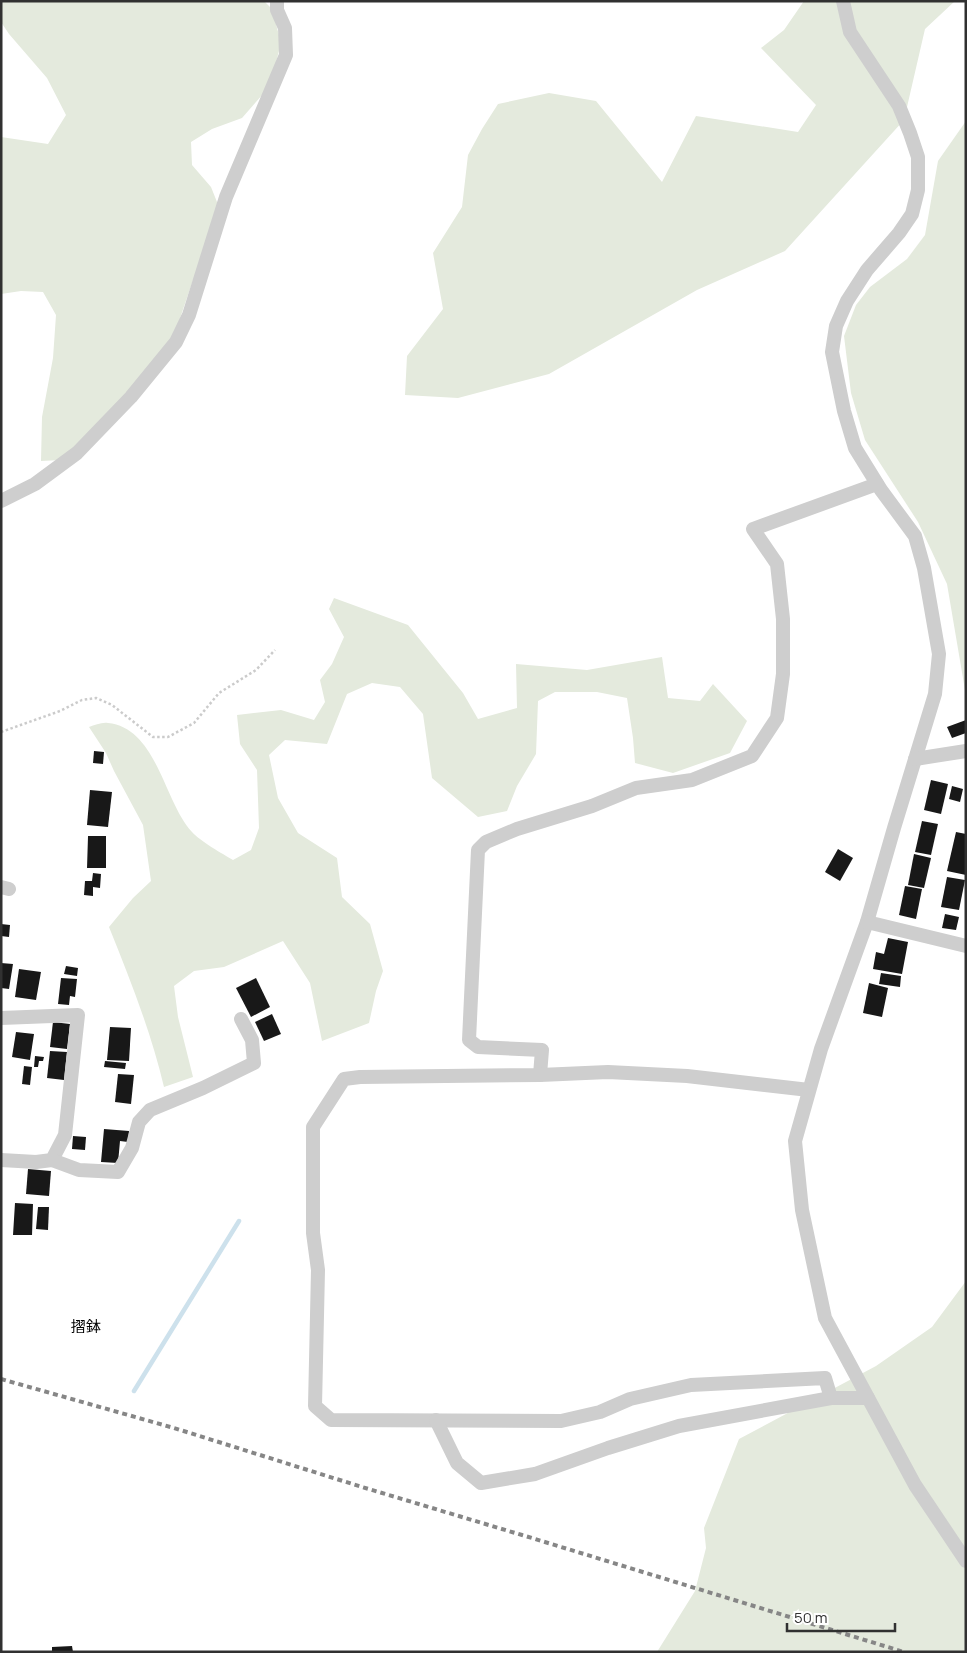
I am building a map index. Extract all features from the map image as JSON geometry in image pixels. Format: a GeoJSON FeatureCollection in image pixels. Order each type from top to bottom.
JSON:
{"type":"FeatureCollection","features":[{"type":"Feature","properties":{"kind":"street"},"geometry":{"type":"LineString","coordinates":[[1,501],[36,484],[78,454],[131,397],[176,342],[188,315],[226,196],[286,55],[285,28],[277,10],[277,1]]}},
{"type":"Feature","properties":{"kind":"street"},"geometry":{"type":"LineString","coordinates":[[843,1],[850,32],[899,106],[918,157],[918,190],[912,214],[899,233],[867,270],[847,301],[836,326],[832,352],[844,411],[855,448],[877,484],[915,536],[924,568],[939,654],[935,694],[867,922],[821,1049],[795,1141],[802,1210],[825,1318],[915,1485],[966,1561]]}},
{"type":"Feature","properties":{"kind":"street"},"geometry":{"type":"LineString","coordinates":[[540,1075],[542,1050],[478,1047],[469,1040],[478,850],[486,842],[517,829],[592,806],[636,788],[692,780],[752,756],[777,718],[783,674],[783,619],[777,564],[753,529],[877,484]]}},
{"type":"Feature","properties":{"kind":"street"},"geometry":{"type":"LineString","coordinates":[[915,759],[966,751]]}},
{"type":"Feature","properties":{"kind":"street"},"geometry":{"type":"LineString","coordinates":[[867,922],[966,946]]}},
{"type":"Feature","properties":{"kind":"street"},"geometry":{"type":"LineString","coordinates":[[1,1018],[78,1015],[65,1135],[52,1160]]}},
{"type":"Feature","properties":{"kind":"street"},"geometry":{"type":"LineString","coordinates":[[1,1160],[36,1162],[52,1160],[79,1170],[118,1172],[132,1148],[139,1122],[150,1110],[203,1088],[254,1063],[252,1040],[241,1020]]}},
{"type":"Feature","properties":{"kind":"street"},"geometry":{"type":"LineString","coordinates":[[809,1090],[687,1076],[608,1072],[540,1075],[360,1077],[344,1079],[314,1127],[313,1233],[318,1270],[315,1406],[331,1420],[561,1421],[600,1412],[630,1399],[691,1385],[825,1378],[831,1398]]}},
{"type":"Feature","properties":{"kind":"street"},"geometry":{"type":"LineString","coordinates":[[436,1420],[457,1463],[481,1483],[535,1474],[678,1426],[831,1398],[868,1398]]}},
{"type":"Feature","properties":{"kind":"path"},"geometry":{"type":"LineString","coordinates":[[1,732],[52,714],[82,700],[96,698],[112,705],[152,737],[168,737],[194,722],[219,693],[256,670],[275,650]]}},
{"type":"Feature","properties":{"kind":"shaded area"},"geometry":{"type":"Polygon","coordinates":[[[1,1],[264,1],[272,9],[281,43],[270,86],[242,118],[212,129],[191,142],[192,165],[211,187],[223,217],[193,280],[174,336],[129,393],[61,460],[41,461],[42,417],[53,358],[56,315],[43,292],[21,291],[1,294],[1,137],[48,144],[66,115],[47,78],[1,22],[1,1]]]}},
{"type":"Feature","properties":{"kind":"shaded area"},"geometry":{"type":"Polygon","coordinates":[[[804,1],[955,1],[925,29],[904,120],[785,251],[697,290],[549,374],[458,398],[405,395],[407,356],[443,309],[433,253],[462,207],[468,155],[498,104],[549,93],[596,101],[662,182],[696,116],[798,132],[816,105],[761,48],[784,30],[804,1]]]}},
{"type":"Feature","properties":{"kind":"shaded area"},"geometry":{"type":"Polygon","coordinates":[[[966,121],[966,696],[947,584],[918,522],[865,440],[851,393],[844,336],[856,305],[870,287],[907,259],[925,235],[938,161],[966,121]]]}},
{"type":"Feature","properties":{"kind":"shaded area"},"geometry":{"type":"Polygon","coordinates":[[[334,598],[408,625],[463,693],[478,719],[517,708],[516,664],[587,670],[662,657],[668,698],[700,701],[713,684],[747,721],[730,753],[673,773],[635,763],[627,698],[597,692],[555,692],[538,701],[536,754],[517,786],[507,811],[478,817],[432,778],[423,714],[400,687],[372,683],[347,694],[327,744],[285,740],[269,755],[278,798],[298,833],[337,858],[342,897],[370,924],[383,971],[376,991],[369,1023],[322,1041],[310,983],[283,941],[224,967],[194,971],[174,986],[178,1017],[193,1077],[164,1087],[146,1026],[109,927],[133,898],[151,881],[143,825],[106,753],[89,727],[108,723],[125,728],[138,738],[149,752],[182,819],[192,832],[233,860],[251,850],[259,828],[257,770],[240,744],[237,715],[281,710],[314,720],[325,702],[320,680],[332,664],[344,637],[329,609],[334,598]]]}},
{"type":"Feature","properties":{"kind":"shaded area"},"geometry":{"type":"Polygon","coordinates":[[[966,1281],[966,1652],[657,1652],[695,1591],[706,1548],[704,1528],[739,1439],[876,1366],[932,1327],[966,1281]]]}},
{"type":"Feature","properties":{"kind":"building"},"geometry":{"type":"Polygon","coordinates":[[[966,720],[966,733],[952,738],[947,727],[966,720]]]}},
{"type":"Feature","properties":{"kind":"building"},"geometry":{"type":"Polygon","coordinates":[[[94,751],[104,752],[103,764],[93,763],[94,751]]]}},
{"type":"Feature","properties":{"kind":"building"},"geometry":{"type":"Polygon","coordinates":[[[931,780],[948,784],[941,814],[924,810],[931,780]]]}},
{"type":"Feature","properties":{"kind":"building"},"geometry":{"type":"Polygon","coordinates":[[[952,786],[963,789],[960,802],[949,799],[952,786]]]}},
{"type":"Feature","properties":{"kind":"building"},"geometry":{"type":"Polygon","coordinates":[[[90,790],[112,792],[108,827],[87,825],[90,790]]]}},
{"type":"Feature","properties":{"kind":"building"},"geometry":{"type":"Polygon","coordinates":[[[922,821],[938,824],[931,855],[915,852],[922,821]]]}},
{"type":"Feature","properties":{"kind":"building"},"geometry":{"type":"Polygon","coordinates":[[[956,832],[966,834],[966,875],[947,871],[956,832]]]}},
{"type":"Feature","properties":{"kind":"building"},"geometry":{"type":"Polygon","coordinates":[[[88,836],[106,836],[106,868],[87,868],[88,836]]]}},
{"type":"Feature","properties":{"kind":"building"},"geometry":{"type":"Polygon","coordinates":[[[838,849],[853,858],[840,881],[825,872],[838,849]]]}},
{"type":"Feature","properties":{"kind":"building"},"geometry":{"type":"Polygon","coordinates":[[[914,854],[931,858],[924,888],[908,885],[914,854]]]}},
{"type":"Feature","properties":{"kind":"building"},"geometry":{"type":"Polygon","coordinates":[[[93,873],[101,874],[100,888],[93,887],[93,896],[84,895],[85,881],[92,881],[93,873]]]}},
{"type":"Feature","properties":{"kind":"building"},"geometry":{"type":"Polygon","coordinates":[[[947,877],[965,880],[959,910],[941,907],[947,877]]]}},
{"type":"Feature","properties":{"kind":"building"},"geometry":{"type":"Polygon","coordinates":[[[905,886],[922,889],[916,919],[899,915],[905,886]]]}},
{"type":"Feature","properties":{"kind":"building"},"geometry":{"type":"Polygon","coordinates":[[[945,914],[959,917],[956,930],[942,928],[945,914]]]}},
{"type":"Feature","properties":{"kind":"building"},"geometry":{"type":"Polygon","coordinates":[[[1,924],[10,925],[9,937],[1,936],[1,924]]]}},
{"type":"Feature","properties":{"kind":"building"},"geometry":{"type":"Polygon","coordinates":[[[888,938],[908,942],[902,974],[873,969],[876,952],[884,954],[888,938]]]}},
{"type":"Feature","properties":{"kind":"building"},"geometry":{"type":"Polygon","coordinates":[[[1,963],[13,964],[9,989],[1,988],[1,963]]]}},
{"type":"Feature","properties":{"kind":"building"},"geometry":{"type":"Polygon","coordinates":[[[66,966],[78,968],[77,976],[64,974],[66,966]]]}},
{"type":"Feature","properties":{"kind":"building"},"geometry":{"type":"Polygon","coordinates":[[[19,969],[41,972],[36,1000],[15,997],[19,969]]]}},
{"type":"Feature","properties":{"kind":"building"},"geometry":{"type":"Polygon","coordinates":[[[881,973],[901,976],[900,987],[879,984],[881,973]]]}},
{"type":"Feature","properties":{"kind":"building"},"geometry":{"type":"Polygon","coordinates":[[[61,978],[77,979],[75,997],[70,996],[69,1005],[58,1004],[61,978]]]}},
{"type":"Feature","properties":{"kind":"building"},"geometry":{"type":"Polygon","coordinates":[[[256,978],[270,1007],[251,1017],[236,988],[256,978]]]}},
{"type":"Feature","properties":{"kind":"building"},"geometry":{"type":"Polygon","coordinates":[[[869,983],[888,988],[882,1017],[863,1013],[869,983]]]}},
{"type":"Feature","properties":{"kind":"building"},"geometry":{"type":"Polygon","coordinates":[[[272,1014],[281,1034],[264,1041],[255,1022],[272,1014]]]}},
{"type":"Feature","properties":{"kind":"building"},"geometry":{"type":"Polygon","coordinates":[[[53,1022],[70,1024],[67,1049],[50,1047],[53,1022]]]}},
{"type":"Feature","properties":{"kind":"building"},"geometry":{"type":"Polygon","coordinates":[[[110,1027],[131,1028],[129,1061],[107,1060],[110,1027]]]}},
{"type":"Feature","properties":{"kind":"building"},"geometry":{"type":"Polygon","coordinates":[[[16,1032],[34,1034],[30,1060],[12,1057],[16,1032]]]}},
{"type":"Feature","properties":{"kind":"building"},"geometry":{"type":"Polygon","coordinates":[[[50,1051],[67,1052],[64,1080],[47,1078],[50,1051]]]}},
{"type":"Feature","properties":{"kind":"building"},"geometry":{"type":"Polygon","coordinates":[[[35,1056],[44,1057],[43,1061],[39,1061],[38,1067],[34,1067],[35,1056]]]}},
{"type":"Feature","properties":{"kind":"building"},"geometry":{"type":"Polygon","coordinates":[[[105,1061],[126,1063],[125,1069],[104,1067],[105,1061]]]}},
{"type":"Feature","properties":{"kind":"building"},"geometry":{"type":"Polygon","coordinates":[[[24,1066],[32,1067],[30,1085],[22,1084],[24,1066]]]}},
{"type":"Feature","properties":{"kind":"building"},"geometry":{"type":"Polygon","coordinates":[[[118,1074],[134,1075],[131,1104],[115,1102],[118,1074]]]}},
{"type":"Feature","properties":{"kind":"building"},"geometry":{"type":"Polygon","coordinates":[[[104,1129],[129,1131],[128,1142],[120,1141],[118,1163],[101,1162],[104,1129]]]}},
{"type":"Feature","properties":{"kind":"building"},"geometry":{"type":"Polygon","coordinates":[[[73,1136],[86,1137],[85,1150],[72,1149],[73,1136]]]}},
{"type":"Feature","properties":{"kind":"building"},"geometry":{"type":"Polygon","coordinates":[[[28,1169],[51,1171],[49,1196],[26,1194],[28,1169]]]}},
{"type":"Feature","properties":{"kind":"building"},"geometry":{"type":"Polygon","coordinates":[[[15,1203],[33,1204],[32,1235],[13,1235],[15,1203]]]}},
{"type":"Feature","properties":{"kind":"building"},"geometry":{"type":"Polygon","coordinates":[[[38,1207],[49,1207],[48,1230],[36,1229],[38,1207]]]}},
{"type":"Feature","properties":{"kind":"building"},"geometry":{"type":"Polygon","coordinates":[[[72,1646],[73,1652],[52,1652],[52,1647],[72,1646]]]}},
{"type":"Feature","properties":{"kind":"waterway"},"geometry":{"type":"LineString","coordinates":[[134,1391],[239,1221]]}},
{"type":"Feature","properties":{"kind":"railway"},"geometry":{"type":"LineString","coordinates":[[1,1379],[174,1428],[904,1652]]}},
{"type":"Feature","properties":{"kind":"district","name":"摺鉢"},"geometry":{"type":"Point","coordinates":[86,1326]}}]}
